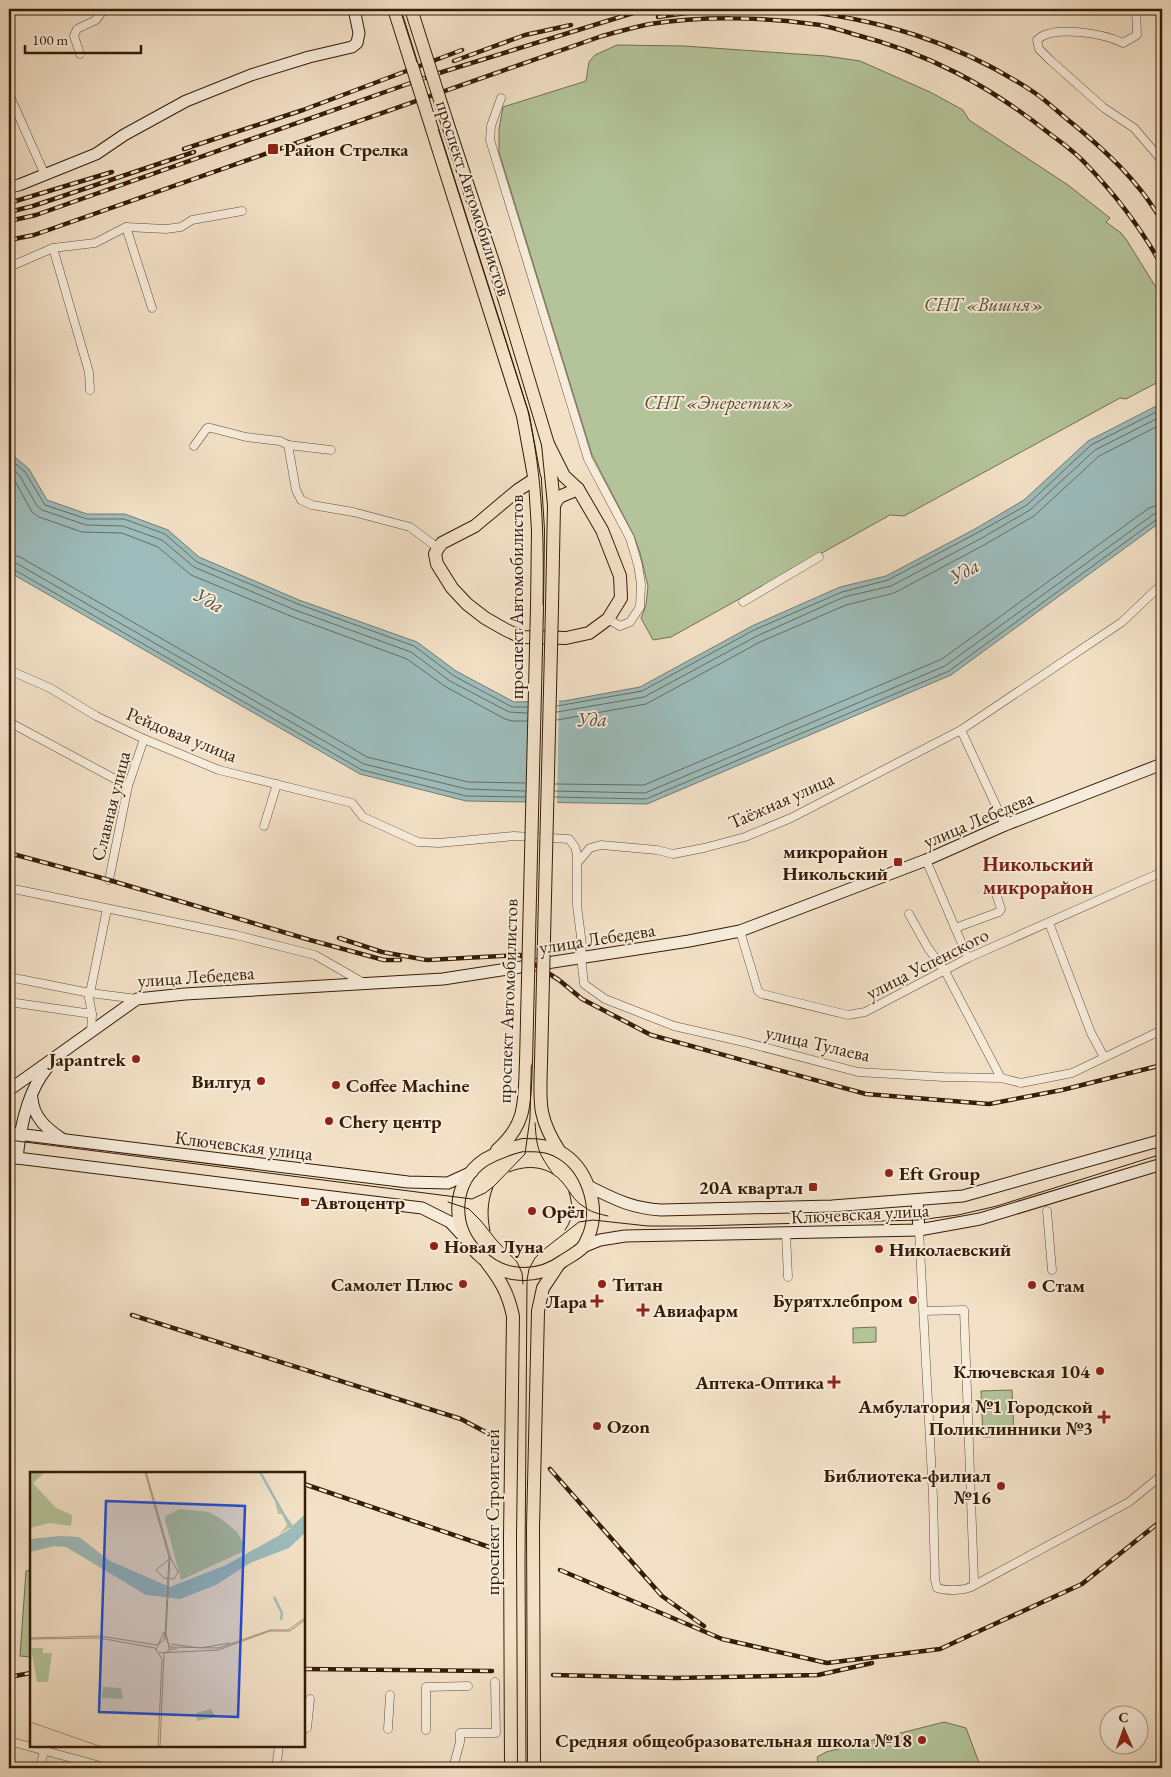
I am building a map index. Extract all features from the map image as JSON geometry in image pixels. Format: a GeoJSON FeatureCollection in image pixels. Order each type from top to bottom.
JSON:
{"type":"FeatureCollection","features":[{"type":"Feature","properties":{"kind":"main road"},"geometry":{"type":"LineString","coordinates":[[9,187],[45,175],[96,154],[186,101],[250,75],[309,57],[352,47],[357,43],[359,33],[354,9]]}},
{"type":"Feature","properties":{"kind":"main road","name":"проспект Автомобилистов"},"geometry":{"type":"LineString","coordinates":[[394,9],[523,416],[535,479],[538,530],[537,606],[524,1105],[517,1128],[507,1141],[483,1161]]}},
{"type":"Feature","properties":{"kind":"main road","name":"проспект Автомобилистов"},"geometry":{"type":"LineString","coordinates":[[411,9],[495,268],[548,444],[554,505],[540,1094],[543,1121],[548,1134],[560,1152]]}},
{"type":"Feature","properties":{"kind":"main road"},"geometry":{"type":"LineString","coordinates":[[535,479],[518,490],[475,526],[450,539],[438,548],[435,554],[437,564],[452,588],[467,604],[485,618],[506,630],[522,637],[566,638],[589,633],[608,619],[621,598],[620,576],[602,530],[578,489],[564,476],[548,444]]}},
{"type":"Feature","properties":{"kind":"main road"},"geometry":{"type":"LineString","coordinates":[[554,505],[559,497],[578,489]]}},
{"type":"Feature","properties":{"kind":"main road","name":"улица Лебедева"},"geometry":{"type":"LineString","coordinates":[[137,999],[362,982],[412,982],[443,979],[537,966],[740,931],[926,860],[1005,825],[1162,764]]}},
{"type":"Feature","properties":{"kind":"main road"},"geometry":{"type":"LineString","coordinates":[[9,1090],[137,999]]}},
{"type":"Feature","properties":{"kind":"main road"},"geometry":{"type":"LineString","coordinates":[[55,1059],[39,1079],[14,1134],[13,1157],[422,1208],[450,1222],[487,1263],[511,1273],[527,1274],[548,1270],[583,1248],[591,1228],[594,1213],[588,1186],[583,1174],[572,1161],[560,1152],[547,1147],[523,1145],[510,1147],[483,1161],[464,1184],[457,1209],[463,1236]]}},
{"type":"Feature","properties":{"kind":"main road"},"geometry":{"type":"LineString","coordinates":[[32,1096],[32,1105],[43,1124],[66,1141]]}},
{"type":"Feature","properties":{"kind":"main road","name":"Ключевская улица"},"geometry":{"type":"LineString","coordinates":[[14,1134],[408,1182],[448,1183],[472,1172]]}},
{"type":"Feature","properties":{"kind":"main road","name":"Ключевская улица"},"geometry":{"type":"LineString","coordinates":[[588,1186],[627,1205],[661,1210],[832,1206],[916,1200],[963,1196],[1162,1140]]}},
{"type":"Feature","properties":{"kind":"main road","name":"Ключевская улица"},"geometry":{"type":"LineString","coordinates":[[583,1248],[600,1240],[624,1236],[919,1230],[980,1219],[1162,1164]]}},
{"type":"Feature","properties":{"kind":"main road"},"geometry":{"type":"LineString","coordinates":[[916,1200],[919,1230]]}},
{"type":"Feature","properties":{"kind":"main road","name":"проспект Строителей"},"geometry":{"type":"LineString","coordinates":[[487,1263],[501,1280],[507,1292],[513,1316],[510,1537],[511,1768]]}},
{"type":"Feature","properties":{"kind":"main road"},"geometry":{"type":"LineString","coordinates":[[534,1768],[533,1528],[538,1311],[543,1288],[559,1264]]}},
{"type":"Feature","properties":{"kind":"street"},"geometry":{"type":"LineString","coordinates":[[80,54],[74,36],[76,29],[96,20],[104,9]]}},
{"type":"Feature","properties":{"kind":"street"},"geometry":{"type":"LineString","coordinates":[[1136,9],[1137,35],[1123,43],[1112,37],[1083,32],[1062,32],[1042,35],[1037,40],[1039,49],[1050,60],[1104,108],[1134,128],[1162,163]]}},
{"type":"Feature","properties":{"kind":"street"},"geometry":{"type":"LineString","coordinates":[[9,94],[45,175]]}},
{"type":"Feature","properties":{"kind":"street"},"geometry":{"type":"LineString","coordinates":[[501,98],[491,126],[490,140],[588,459],[630,538],[638,564],[641,584],[640,607],[630,622],[620,626],[608,619]]}},
{"type":"Feature","properties":{"kind":"street"},"geometry":{"type":"LineString","coordinates":[[9,266],[53,248],[95,243],[126,227],[166,229],[181,227],[192,220],[242,211]]}},
{"type":"Feature","properties":{"kind":"street"},"geometry":{"type":"LineString","coordinates":[[126,227],[152,308]]}},
{"type":"Feature","properties":{"kind":"street"},"geometry":{"type":"LineString","coordinates":[[53,248],[89,372],[90,390]]}},
{"type":"Feature","properties":{"kind":"street"},"geometry":{"type":"LineString","coordinates":[[194,446],[207,428],[211,428],[246,437],[280,440],[288,446],[331,450]]}},
{"type":"Feature","properties":{"kind":"street"},"geometry":{"type":"LineString","coordinates":[[288,446],[296,490],[301,500],[312,505],[353,512],[410,527],[438,548]]}},
{"type":"Feature","properties":{"kind":"street"},"geometry":{"type":"LineString","coordinates":[[743,602],[819,557]]}},
{"type":"Feature","properties":{"kind":"street","name":"Таёжная улица"},"geometry":{"type":"LineString","coordinates":[[578,862],[590,848],[601,845],[657,850],[673,854],[746,837],[791,818],[961,730],[1122,622],[1162,584]]}},
{"type":"Feature","properties":{"kind":"street","name":"Рейдовая улица"},"geometry":{"type":"LineString","coordinates":[[9,670],[50,688],[96,716],[144,739],[219,770],[352,803],[363,817],[418,842],[439,844],[514,836],[569,839],[576,846],[578,862]]}},
{"type":"Feature","properties":{"kind":"street"},"geometry":{"type":"LineString","coordinates":[[9,722],[128,786]]}},
{"type":"Feature","properties":{"kind":"street"},"geometry":{"type":"LineString","coordinates":[[961,730],[1005,825]]}},
{"type":"Feature","properties":{"kind":"street","name":"Славная улица"},"geometry":{"type":"LineString","coordinates":[[109,880],[128,786],[144,739]]}},
{"type":"Feature","properties":{"kind":"street"},"geometry":{"type":"LineString","coordinates":[[264,826],[277,784]]}},
{"type":"Feature","properties":{"kind":"street"},"geometry":{"type":"LineString","coordinates":[[926,860],[968,958]]}},
{"type":"Feature","properties":{"kind":"street"},"geometry":{"type":"LineString","coordinates":[[578,862],[577,897],[582,957]]}},
{"type":"Feature","properties":{"kind":"street","name":"улица Успенского"},"geometry":{"type":"LineString","coordinates":[[740,931],[758,991],[762,994],[848,1015],[865,1012],[968,958],[1162,872]]}},
{"type":"Feature","properties":{"kind":"street"},"geometry":{"type":"LineString","coordinates":[[9,888],[236,935],[315,955],[362,982]]}},
{"type":"Feature","properties":{"kind":"street"},"geometry":{"type":"LineString","coordinates":[[955,928],[998,912],[1001,909],[995,890]]}},
{"type":"Feature","properties":{"kind":"street"},"geometry":{"type":"LineString","coordinates":[[91,1033],[92,1014],[89,993],[107,909]]}},
{"type":"Feature","properties":{"kind":"street"},"geometry":{"type":"LineString","coordinates":[[910,914],[928,948],[945,970],[1001,1078]]}},
{"type":"Feature","properties":{"kind":"street"},"geometry":{"type":"LineString","coordinates":[[1049,923],[1091,1033],[1104,1057]]}},
{"type":"Feature","properties":{"kind":"street","name":"улица Тулаева"},"geometry":{"type":"LineString","coordinates":[[582,957],[584,984],[605,999],[674,1026],[858,1072],[1001,1078],[1021,1083],[1072,1073],[1162,1030]]}},
{"type":"Feature","properties":{"kind":"street","name":"улица Лебедева"},"geometry":{"type":"LineString","coordinates":[[9,977],[89,993],[137,999]]}},
{"type":"Feature","properties":{"kind":"street"},"geometry":{"type":"LineString","coordinates":[[9,1002],[92,1014]]}},
{"type":"Feature","properties":{"kind":"street"},"geometry":{"type":"LineString","coordinates":[[1047,1211],[1052,1270]]}},
{"type":"Feature","properties":{"kind":"street"},"geometry":{"type":"LineString","coordinates":[[919,1230],[935,1580],[937,1588],[968,1588],[973,1586],[1129,1502],[1162,1475]]}},
{"type":"Feature","properties":{"kind":"street"},"geometry":{"type":"LineString","coordinates":[[786,1234],[788,1277]]}},
{"type":"Feature","properties":{"kind":"street"},"geometry":{"type":"LineString","coordinates":[[924,1311],[964,1310],[973,1586]]}},
{"type":"Feature","properties":{"kind":"street"},"geometry":{"type":"LineString","coordinates":[[453,1768],[460,1742],[460,1733],[496,1733],[495,1682]]}},
{"type":"Feature","properties":{"kind":"street"},"geometry":{"type":"LineString","coordinates":[[426,1730],[426,1687],[468,1686]]}},
{"type":"Feature","properties":{"kind":"street"},"geometry":{"type":"LineString","coordinates":[[388,1729],[390,1695]]}},
{"type":"Feature","properties":{"kind":"street"},"geometry":{"type":"LineString","coordinates":[[307,1728],[310,1699]]}},
{"type":"Feature","properties":{"kind":"street"},"geometry":{"type":"LineString","coordinates":[[9,1741],[30,1746]]}},
{"type":"Feature","properties":{"kind":"street"},"geometry":{"type":"LineString","coordinates":[[276,1768],[279,1747]]}},
{"type":"Feature","properties":{"kind":"street"},"geometry":{"type":"LineString","coordinates":[[40,1768],[43,1749],[108,1768]]}},
{"type":"Feature","properties":{"kind":"green space"},"geometry":{"type":"Polygon","coordinates":[[[617,45],[684,46],[826,56],[860,61],[930,92],[963,110],[969,120],[1068,185],[1110,218],[1106,222],[1126,239],[1162,297],[1162,380],[1126,399],[1120,398],[904,516],[890,515],[671,637],[653,640],[641,618],[646,605],[648,586],[640,553],[634,536],[592,455],[499,152],[499,129],[503,107],[586,81],[589,62],[595,55],[617,45]]]}},
{"type":"Feature","properties":{"kind":"green space"},"geometry":{"type":"Polygon","coordinates":[[[876,1327],[876,1342],[853,1343],[853,1328],[876,1327]]]}},
{"type":"Feature","properties":{"kind":"green space"},"geometry":{"type":"Polygon","coordinates":[[[1012,1390],[1014,1436],[983,1437],[981,1391],[1012,1390]]]}},
{"type":"Feature","properties":{"kind":"green space"},"geometry":{"type":"Polygon","coordinates":[[[30,1570],[30,1657],[20,1656],[26,1571],[30,1570]]]}},
{"type":"Feature","properties":{"kind":"green space","name":"Средняя общеобразовательная школа №18"},"geometry":{"type":"Polygon","coordinates":[[[944,1722],[966,1728],[981,1768],[819,1768],[817,1757],[826,1752],[944,1722]]]}},
{"type":"Feature","properties":{"kind":"water","name":"Уда"},"geometry":{"type":"Polygon","coordinates":[[[1162,403],[1162,521],[951,675],[647,804],[466,801],[360,774],[9,572],[9,452],[29,469],[47,500],[87,514],[125,514],[168,530],[199,557],[299,600],[417,642],[456,671],[514,702],[564,701],[640,687],[752,626],[840,587],[886,576],[975,529],[1024,500],[1088,441],[1162,403]]]}},
{"type":"Feature","properties":{"kind":"pier"},"geometry":{"type":"Polygon","coordinates":[[[559,698],[557,805],[527,804],[530,699],[559,698]]]}},
{"type":"Feature","properties":{"kind":"tram line"},"geometry":{"type":"LineString","coordinates":[[9,1140],[472,1199],[493,1187],[525,1154],[530,1118],[543,606],[543,532],[540,484],[528,411],[400,9]]}},
{"type":"Feature","properties":{"kind":"tram line"},"geometry":{"type":"LineString","coordinates":[[535,1123],[539,1150],[553,1174]]}},
{"type":"Feature","properties":{"kind":"tram line"},"geometry":{"type":"LineString","coordinates":[[526,1768],[527,1280],[529,1269],[535,1258],[543,1250],[579,1222],[593,1220],[648,1226],[695,1226],[918,1220],[958,1215],[997,1206],[1162,1154]]}},
{"type":"Feature","properties":{"kind":"tram line"},"geometry":{"type":"LineString","coordinates":[[509,1172],[531,1167],[545,1170],[557,1177],[580,1204],[598,1214],[608,1216]]}},
{"type":"Feature","properties":{"kind":"tram line"},"geometry":{"type":"LineString","coordinates":[[490,1231],[488,1209],[493,1187]]}},
{"type":"Feature","properties":{"kind":"tram line"},"geometry":{"type":"LineString","coordinates":[[565,1230],[572,1212],[569,1192]]}},
{"type":"Feature","properties":{"kind":"tram line"},"geometry":{"type":"LineString","coordinates":[[448,1202],[469,1209],[481,1221],[517,1262],[522,1273],[523,1284]]}},
{"type":"Feature","properties":{"kind":"tram line"},"geometry":{"type":"LineString","coordinates":[[506,1249],[524,1253],[543,1250]]}},
{"type":"Feature","properties":{"kind":"railway"},"geometry":{"type":"LineString","coordinates":[[9,221],[36,215],[439,73],[646,9]]}},
{"type":"Feature","properties":{"kind":"railway"},"geometry":{"type":"LineString","coordinates":[[658,17],[693,12],[743,9]]}},
{"type":"Feature","properties":{"kind":"railway"},"geometry":{"type":"LineString","coordinates":[[782,9],[849,18],[914,34],[976,59],[1006,75],[1035,93],[1107,154],[1141,191],[1162,221]]}},
{"type":"Feature","properties":{"kind":"railway"},"geometry":{"type":"LineString","coordinates":[[9,240],[34,235],[602,36],[644,25],[670,21],[752,19],[822,25],[881,42],[932,61],[981,86],[1027,117],[1081,159],[1127,212],[1162,266]]}},
{"type":"Feature","properties":{"kind":"railway"},"geometry":{"type":"LineString","coordinates":[[454,61],[525,35],[571,25]]}},
{"type":"Feature","properties":{"kind":"railway"},"geometry":{"type":"LineString","coordinates":[[184,149],[303,110],[462,50]]}},
{"type":"Feature","properties":{"kind":"railway"},"geometry":{"type":"LineString","coordinates":[[9,212],[33,206],[194,152]]}},
{"type":"Feature","properties":{"kind":"railway"},"geometry":{"type":"LineString","coordinates":[[9,203],[112,172]]}},
{"type":"Feature","properties":{"kind":"railway"},"geometry":{"type":"LineString","coordinates":[[9,853],[109,880],[310,940],[384,960],[400,960]]}},
{"type":"Feature","properties":{"kind":"railway"},"geometry":{"type":"LineString","coordinates":[[339,938],[382,952],[427,960],[520,955],[559,980],[582,999],[651,1035],[866,1094],[989,1104],[1062,1090],[1162,1065]]}},
{"type":"Feature","properties":{"kind":"railway"},"geometry":{"type":"LineString","coordinates":[[132,1315],[461,1419],[495,1437]]}},
{"type":"Feature","properties":{"kind":"railway"},"geometry":{"type":"LineString","coordinates":[[550,1469],[662,1596],[704,1626]]}},
{"type":"Feature","properties":{"kind":"railway"},"geometry":{"type":"LineString","coordinates":[[305,1484],[498,1550]]}},
{"type":"Feature","properties":{"kind":"railway"},"geometry":{"type":"LineString","coordinates":[[560,1570],[722,1639],[827,1663],[940,1649],[1082,1584],[1162,1520]]}},
{"type":"Feature","properties":{"kind":"railway"},"geometry":{"type":"LineString","coordinates":[[553,1675],[675,1678],[818,1675],[872,1663]]}},
{"type":"Feature","properties":{"kind":"railway"},"geometry":{"type":"LineString","coordinates":[[305,1669],[492,1671]]}},
{"type":"Feature","properties":{"kind":"railway"},"geometry":{"type":"LineString","coordinates":[[9,1677],[30,1673]]}},
{"type":"Feature","properties":{"kind":"place","name":"Район Стрелка"},"geometry":{"type":"Point","coordinates":[273,149]}},
{"type":"Feature","properties":{"kind":"place","name":"микрорайон Никольский"},"geometry":{"type":"Point","coordinates":[898,862]}},
{"type":"Feature","properties":{"kind":"place","name":"Japantrek"},"geometry":{"type":"Point","coordinates":[136,1059]}},
{"type":"Feature","properties":{"kind":"place","name":"Вилгуд"},"geometry":{"type":"Point","coordinates":[261,1081]}},
{"type":"Feature","properties":{"kind":"place","name":"Coffee Machine"},"geometry":{"type":"Point","coordinates":[336,1085]}},
{"type":"Feature","properties":{"kind":"place","name":"Chery центр"},"geometry":{"type":"Point","coordinates":[329,1121]}},
{"type":"Feature","properties":{"kind":"place","name":"Eft Group"},"geometry":{"type":"Point","coordinates":[889,1173]}},
{"type":"Feature","properties":{"kind":"place","name":"20А квартал"},"geometry":{"type":"Point","coordinates":[813,1187]}},
{"type":"Feature","properties":{"kind":"place","name":"Автоцентр"},"geometry":{"type":"Point","coordinates":[305,1202]}},
{"type":"Feature","properties":{"kind":"place","name":"Орёл"},"geometry":{"type":"Point","coordinates":[532,1211]}},
{"type":"Feature","properties":{"kind":"place","name":"Новая Луна"},"geometry":{"type":"Point","coordinates":[434,1246]}},
{"type":"Feature","properties":{"kind":"place","name":"Николаевский"},"geometry":{"type":"Point","coordinates":[879,1249]}},
{"type":"Feature","properties":{"kind":"place","name":"Самолет Плюс"},"geometry":{"type":"Point","coordinates":[463,1284]}},
{"type":"Feature","properties":{"kind":"place","name":"Титан"},"geometry":{"type":"Point","coordinates":[602,1284]}},
{"type":"Feature","properties":{"kind":"place","name":"Стам"},"geometry":{"type":"Point","coordinates":[1032,1285]}},
{"type":"Feature","properties":{"kind":"place","name":"Бурятхлебпром"},"geometry":{"type":"Point","coordinates":[913,1300]}},
{"type":"Feature","properties":{"kind":"place","name":"Лара"},"geometry":{"type":"Point","coordinates":[597,1301]}},
{"type":"Feature","properties":{"kind":"place","name":"Авиафарм"},"geometry":{"type":"Point","coordinates":[643,1310]}},
{"type":"Feature","properties":{"kind":"place","name":"Ключевская 104"},"geometry":{"type":"Point","coordinates":[1100,1371]}},
{"type":"Feature","properties":{"kind":"place","name":"Аптека-Оптика"},"geometry":{"type":"Point","coordinates":[834,1382]}},
{"type":"Feature","properties":{"kind":"place","name":"Амбулатория №1 Городской Поликлинники №3"},"geometry":{"type":"Point","coordinates":[1104,1417]}},
{"type":"Feature","properties":{"kind":"place","name":"Ozon"},"geometry":{"type":"Point","coordinates":[597,1426]}},
{"type":"Feature","properties":{"kind":"place","name":"Библиотека-филиал №16"},"geometry":{"type":"Point","coordinates":[1001,1486]}},
{"type":"Feature","properties":{"kind":"place","name":"Средняя общеобразовательная школа №18"},"geometry":{"type":"Point","coordinates":[922,1740]}},
{"type":"Feature","properties":{"kind":"district","name":"Никольский микрорайон"},"geometry":{"type":"Point","coordinates":[1038,876]}},
{"type":"Feature","properties":{"kind":"park label","name":"СНТ «Вишня»"},"geometry":{"type":"Point","coordinates":[984,304]}},
{"type":"Feature","properties":{"kind":"park label","name":"СНТ «Энергетик»"},"geometry":{"type":"Point","coordinates":[719,402]}}]}
